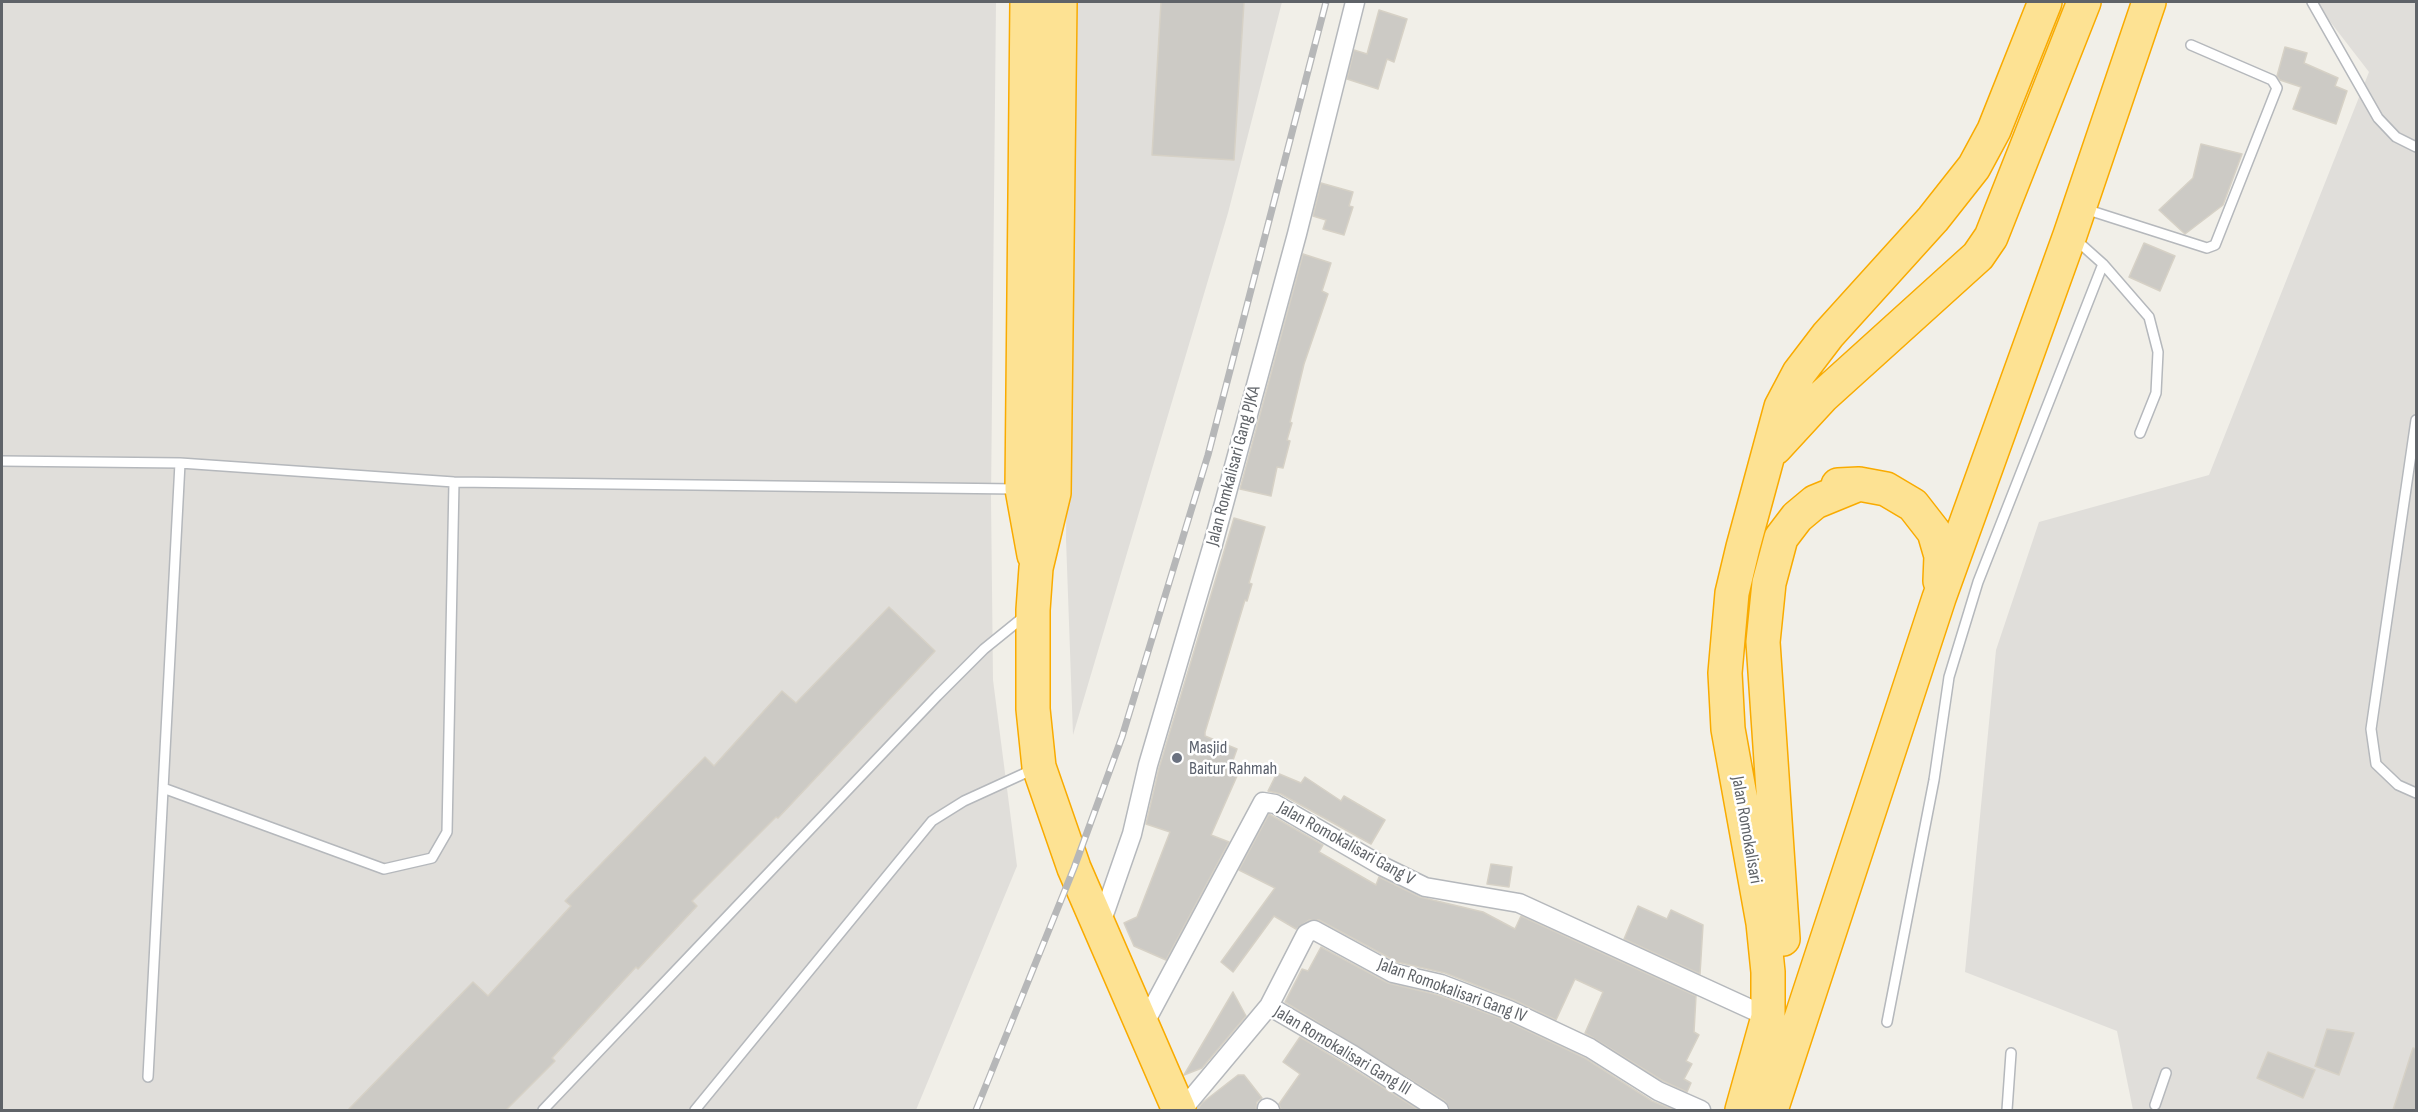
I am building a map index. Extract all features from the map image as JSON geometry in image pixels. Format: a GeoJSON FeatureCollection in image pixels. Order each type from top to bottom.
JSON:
{"type":"FeatureCollection","features":[{"type":"Feature","properties":{"kind":"highway"},"geometry":{"type":"LineString","coordinates":[[1027,2],[1038,491]]}},
{"type":"Feature","properties":{"kind":"highway"},"geometry":{"type":"LineString","coordinates":[[1060,2],[1033,609],[1033,709],[1039,767],[1074,868],[1142,1028],[1181,1110]]}},
{"type":"Feature","properties":{"kind":"highway","name":"Jalan Romokalisari"},"geometry":{"type":"LineString","coordinates":[[1742,1110],[1768,1017],[1768,972],[1763,923],[1728,729],[1727,650],[1732,593],[1743,547],[1782,407],[1799,373],[1828,335],[1933,219],[1974,167],[1994,130],[2045,2]]}},
{"type":"Feature","properties":{"kind":"highway"},"geometry":{"type":"LineString","coordinates":[[1770,454],[1815,403],[1978,256],[1991,237],[2084,2]]}},
{"type":"Feature","properties":{"kind":"highway"},"geometry":{"type":"LineString","coordinates":[[1771,1110],[1939,598],[2075,221],[2149,2]]}},
{"type":"Feature","properties":{"kind":"highway"},"geometry":{"type":"LineString","coordinates":[[1743,547],[1766,523],[1802,495],[1831,485],[1859,484],[1886,489],[1913,505],[1934,532],[1941,556],[1939,598]]}},
{"type":"Feature","properties":{"kind":"highway"},"geometry":{"type":"LineString","coordinates":[[1768,1017],[1781,975],[1784,927],[1763,642],[1769,583],[1781,538],[1797,517],[1815,502],[1859,484]]}},
{"type":"Feature","properties":{"kind":"street","name":"Jalan Romkalisari Gang PJKA"},"geometry":{"type":"LineString","coordinates":[[1099,928],[1132,834],[1148,765],[1213,544],[1355,2]]}},
{"type":"Feature","properties":{"kind":"street","name":"Jalan Romokalisari Gang V"},"geometry":{"type":"LineString","coordinates":[[1142,1028],[1263,802],[1275,804],[1382,866],[1425,887],[1519,903],[1768,1017]]}},
{"type":"Feature","properties":{"kind":"street","name":"Jalan Romokalisari Gang IV"},"geometry":{"type":"LineString","coordinates":[[1269,1006],[1306,934],[1314,930],[1393,973],[1441,984],[1509,1010],[1590,1048],[1658,1091],[1701,1110]]}},
{"type":"Feature","properties":{"kind":"street","name":"Jalan Romokalisari Gang III"},"geometry":{"type":"LineString","coordinates":[[1181,1110],[1269,1006],[1353,1055],[1439,1110]]}},
{"type":"Feature","properties":{"kind":"lane"},"geometry":{"type":"LineString","coordinates":[[2312,2],[2378,118],[2396,137],[2416,147]]}},
{"type":"Feature","properties":{"kind":"lane"},"geometry":{"type":"LineString","coordinates":[[2075,221],[2207,248],[2215,245],[2277,88],[2272,80],[2191,45]]}},
{"type":"Feature","properties":{"kind":"lane"},"geometry":{"type":"LineString","coordinates":[[2075,221],[2103,264],[2149,317],[2158,352],[2156,393],[2140,434]]}},
{"type":"Feature","properties":{"kind":"lane"},"geometry":{"type":"LineString","coordinates":[[1887,1022],[1934,780],[1949,677],[1978,582],[2103,264]]}},
{"type":"Feature","properties":{"kind":"lane"},"geometry":{"type":"LineString","coordinates":[[2416,420],[2371,729],[2376,764],[2398,785],[2416,794]]}},
{"type":"Feature","properties":{"kind":"lane"},"geometry":{"type":"LineString","coordinates":[[2,460],[180,463],[454,482],[1038,491]]}},
{"type":"Feature","properties":{"kind":"lane"},"geometry":{"type":"LineString","coordinates":[[148,1077],[180,463]]}},
{"type":"Feature","properties":{"kind":"lane"},"geometry":{"type":"LineString","coordinates":[[163,788],[384,869],[432,858],[447,832],[454,482]]}},
{"type":"Feature","properties":{"kind":"lane"},"geometry":{"type":"LineString","coordinates":[[543,1110],[937,696],[984,649],[1033,609]]}},
{"type":"Feature","properties":{"kind":"lane"},"geometry":{"type":"LineString","coordinates":[[694,1110],[932,821],[964,801],[1039,767]]}},
{"type":"Feature","properties":{"kind":"lane"},"geometry":{"type":"LineString","coordinates":[[2007,1110],[2011,1053]]}},
{"type":"Feature","properties":{"kind":"lane"},"geometry":{"type":"LineString","coordinates":[[2155,1105],[2166,1073]]}},
{"type":"Feature","properties":{"kind":"shaded area"},"geometry":{"type":"Polygon","coordinates":[[[2,2],[996,2],[991,498],[993,680],[1017,866],[916,1110],[2,1110],[2,2]]]}},
{"type":"Feature","properties":{"kind":"shaded area"},"geometry":{"type":"Polygon","coordinates":[[[1073,2],[1282,2],[1228,213],[1073,735],[1066,539],[1073,2]]]}},
{"type":"Feature","properties":{"kind":"shaded area"},"geometry":{"type":"Polygon","coordinates":[[[2315,2],[2416,2],[2416,1110],[2133,1110],[2117,1031],[1965,972],[1996,650],[2039,522],[2209,475],[2369,72],[2315,2]]]}},
{"type":"Feature","properties":{"kind":"building"},"geometry":{"type":"Polygon","coordinates":[[[1161,2],[1244,2],[1234,160],[1152,155],[1161,2]]]}},
{"type":"Feature","properties":{"kind":"building"},"geometry":{"type":"Polygon","coordinates":[[[1379,10],[1407,19],[1394,62],[1387,59],[1378,89],[1347,79],[1354,50],[1367,54],[1379,10]]]}},
{"type":"Feature","properties":{"kind":"building"},"geometry":{"type":"Polygon","coordinates":[[[2285,47],[2307,53],[2304,63],[2338,78],[2335,86],[2347,91],[2336,124],[2293,109],[2301,87],[2280,80],[2277,76],[2285,47]]]}},
{"type":"Feature","properties":{"kind":"building"},"geometry":{"type":"Polygon","coordinates":[[[2201,144],[2242,154],[2223,205],[2185,234],[2159,210],[2193,178],[2201,144]]]}},
{"type":"Feature","properties":{"kind":"building"},"geometry":{"type":"Polygon","coordinates":[[[1321,183],[1353,192],[1349,206],[1353,207],[1344,235],[1323,229],[1326,220],[1313,216],[1321,183]]]}},
{"type":"Feature","properties":{"kind":"building"},"geometry":{"type":"Polygon","coordinates":[[[2144,243],[2175,256],[2160,291],[2129,277],[2144,243]]]}},
{"type":"Feature","properties":{"kind":"building"},"geometry":{"type":"Polygon","coordinates":[[[1303,254],[1331,263],[1322,291],[1328,294],[1304,364],[1290,422],[1292,423],[1287,440],[1290,441],[1283,468],[1277,467],[1271,496],[1240,489],[1303,254]]]}},
{"type":"Feature","properties":{"kind":"building"},"geometry":{"type":"Polygon","coordinates":[[[1234,518],[1265,527],[1249,583],[1252,584],[1247,601],[1245,600],[1205,736],[1237,749],[1232,763],[1241,767],[1211,835],[1229,842],[1166,960],[1134,946],[1124,923],[1137,917],[1170,832],[1146,824],[1159,768],[1234,518]]]}},
{"type":"Feature","properties":{"kind":"building"},"geometry":{"type":"Polygon","coordinates":[[[889,607],[935,651],[778,818],[776,817],[692,901],[697,906],[638,969],[636,967],[552,1058],[555,1061],[506,1110],[348,1110],[473,982],[488,996],[571,906],[565,901],[705,757],[714,766],[782,691],[796,703],[889,607]]]}},
{"type":"Feature","properties":{"kind":"building"},"geometry":{"type":"Polygon","coordinates":[[[1277,773],[1301,783],[1305,777],[1341,801],[1344,796],[1385,820],[1371,844],[1281,794],[1268,791],[1277,773]]]}},
{"type":"Feature","properties":{"kind":"building"},"geometry":{"type":"Polygon","coordinates":[[[1269,814],[1323,845],[1319,852],[1376,885],[1379,877],[1420,897],[1483,912],[1515,929],[1521,916],[1696,996],[1694,1032],[1699,1035],[1686,1061],[1692,1064],[1684,1079],[1691,1083],[1687,1092],[1663,1081],[1585,1033],[1603,992],[1575,979],[1556,1020],[1514,1000],[1445,973],[1397,962],[1319,920],[1309,920],[1296,929],[1274,916],[1233,972],[1221,962],[1275,888],[1239,870],[1269,814]]]}},
{"type":"Feature","properties":{"kind":"building"},"geometry":{"type":"Polygon","coordinates":[[[1491,864],[1512,867],[1509,887],[1487,884],[1491,864]]]}},
{"type":"Feature","properties":{"kind":"building"},"geometry":{"type":"Polygon","coordinates":[[[1638,906],[1667,919],[1671,910],[1703,925],[1700,974],[1624,939],[1638,906]]]}},
{"type":"Feature","properties":{"kind":"building"},"geometry":{"type":"Polygon","coordinates":[[[1321,947],[1388,983],[1438,995],[1505,1020],[1585,1058],[1652,1101],[1674,1110],[1450,1110],[1445,1101],[1285,1002],[1302,969],[1308,971],[1321,947]]]}},
{"type":"Feature","properties":{"kind":"building"},"geometry":{"type":"Polygon","coordinates":[[[1233,992],[1246,1016],[1202,1068],[1184,1075],[1233,992]]]}},
{"type":"Feature","properties":{"kind":"building"},"geometry":{"type":"Polygon","coordinates":[[[2327,1029],[2354,1033],[2339,1075],[2315,1066],[2327,1029]]]}},
{"type":"Feature","properties":{"kind":"building"},"geometry":{"type":"Polygon","coordinates":[[[1300,1037],[1419,1110],[1281,1110],[1279,1104],[1300,1074],[1283,1062],[1300,1037]]]}},
{"type":"Feature","properties":{"kind":"building"},"geometry":{"type":"Polygon","coordinates":[[[2413,1048],[2416,1049],[2416,1110],[2393,1110],[2413,1048]]]}},
{"type":"Feature","properties":{"kind":"building"},"geometry":{"type":"Polygon","coordinates":[[[2268,1052],[2315,1070],[2303,1098],[2257,1078],[2268,1052]]]}},
{"type":"Feature","properties":{"kind":"building"},"geometry":{"type":"Polygon","coordinates":[[[1238,1075],[1244,1075],[1262,1098],[1257,1102],[1256,1110],[1197,1110],[1202,1103],[1238,1075]]]}},
{"type":"Feature","properties":{"kind":"railway"},"geometry":{"type":"LineString","coordinates":[[976,1110],[1074,868],[1122,737],[1208,455],[1326,2]]}},
{"type":"Feature","properties":{"kind":"place","name":"Masjid Baitur Rahmah"},"geometry":{"type":"Point","coordinates":[1177,758]}}]}
